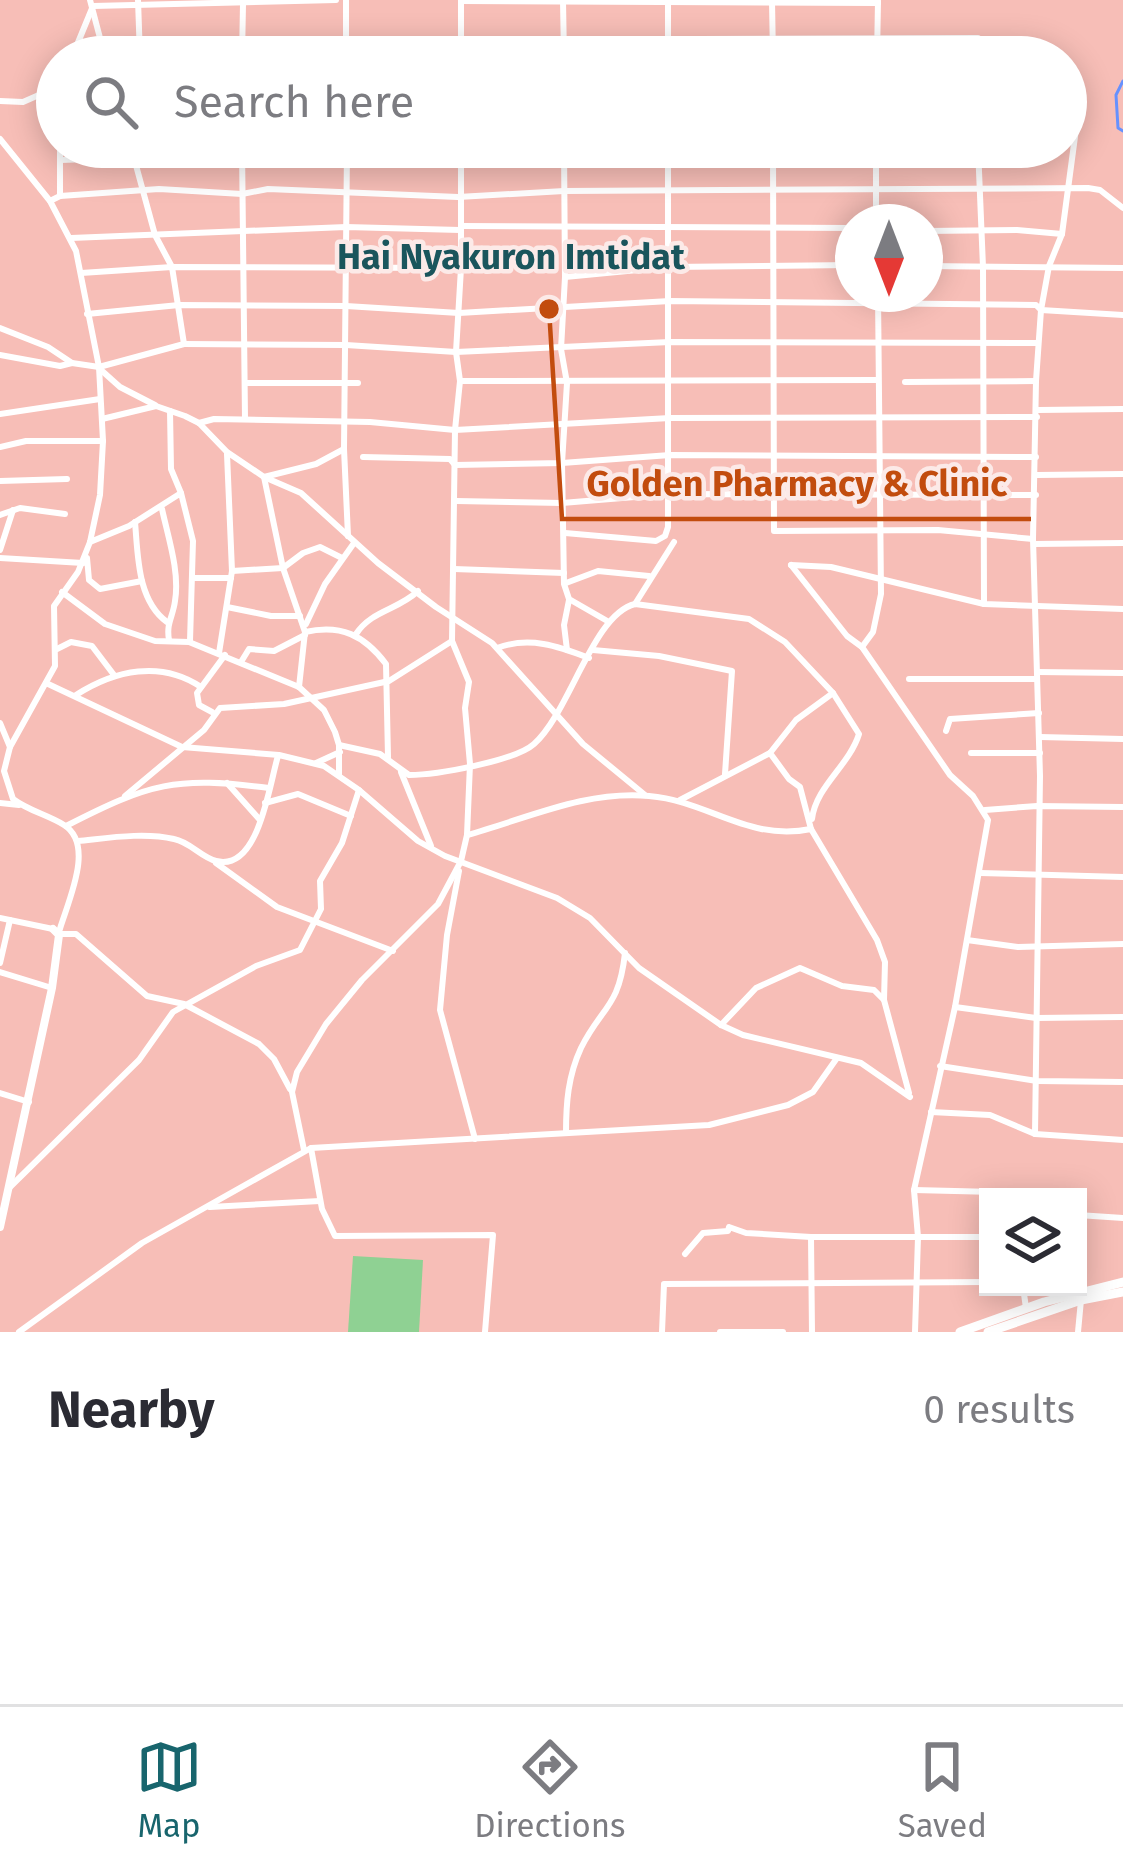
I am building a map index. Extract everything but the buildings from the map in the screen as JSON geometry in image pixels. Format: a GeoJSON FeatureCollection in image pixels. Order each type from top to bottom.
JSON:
{"type":"FeatureCollection","features":[{"type":"Feature","properties":{"kind":"main road"},"geometry":{"type":"LineString","coordinates":[[988,1332],[1045,1307],[1123,1282]]}},
{"type":"Feature","properties":{"kind":"main road"},"geometry":{"type":"LineString","coordinates":[[960,1332],[1026,1308],[1123,1292]]}},
{"type":"Feature","properties":{"kind":"street"},"geometry":{"type":"LineString","coordinates":[[91,3],[336,0]]}},
{"type":"Feature","properties":{"kind":"street"},"geometry":{"type":"LineString","coordinates":[[346,0],[346,36]]}},
{"type":"Feature","properties":{"kind":"street"},"geometry":{"type":"LineString","coordinates":[[242,36],[243,1]]}},
{"type":"Feature","properties":{"kind":"street"},"geometry":{"type":"LineString","coordinates":[[461,36],[460,1],[878,1],[877,36]]}},
{"type":"Feature","properties":{"kind":"street"},"geometry":{"type":"LineString","coordinates":[[563,1],[564,36]]}},
{"type":"Feature","properties":{"kind":"street"},"geometry":{"type":"LineString","coordinates":[[668,1],[668,36]]}},
{"type":"Feature","properties":{"kind":"street"},"geometry":{"type":"LineString","coordinates":[[772,1],[772,36]]}},
{"type":"Feature","properties":{"kind":"street"},"geometry":{"type":"LineString","coordinates":[[138,2],[139,36]]}},
{"type":"Feature","properties":{"kind":"street"},"geometry":{"type":"LineString","coordinates":[[79,36],[91,3]]}},
{"type":"Feature","properties":{"kind":"street"},"geometry":{"type":"LineString","coordinates":[[91,3],[100,36]]}},
{"type":"Feature","properties":{"kind":"street"},"geometry":{"type":"LineString","coordinates":[[0,101],[23,103],[36,97]]}},
{"type":"Feature","properties":{"kind":"street"},"geometry":{"type":"LineString","coordinates":[[0,139],[50,202],[71,238],[99,367],[103,442],[100,495],[90,542],[52,613],[55,666],[5,762],[6,784],[23,806]]}},
{"type":"Feature","properties":{"kind":"street"},"geometry":{"type":"LineString","coordinates":[[60,168],[60,196]]}},
{"type":"Feature","properties":{"kind":"street"},"geometry":{"type":"LineString","coordinates":[[137,168],[155,235],[172,267],[184,344]]}},
{"type":"Feature","properties":{"kind":"street"},"geometry":{"type":"LineString","coordinates":[[242,168],[245,419]]}},
{"type":"Feature","properties":{"kind":"street"},"geometry":{"type":"LineString","coordinates":[[299,687],[305,632],[352,537],[344,449],[347,168]]}},
{"type":"Feature","properties":{"kind":"street"},"geometry":{"type":"LineString","coordinates":[[460,168],[456,352],[460,381],[452,641],[469,682],[465,708],[470,764],[467,835],[447,935],[440,1010],[476,1139]]}},
{"type":"Feature","properties":{"kind":"street"},"geometry":{"type":"LineString","coordinates":[[564,168],[561,349],[567,383],[562,503],[564,584],[569,599],[564,625],[567,650]]}},
{"type":"Feature","properties":{"kind":"street"},"geometry":{"type":"LineString","coordinates":[[565,533],[662,539],[668,527],[669,168]]}},
{"type":"Feature","properties":{"kind":"street"},"geometry":{"type":"LineString","coordinates":[[773,168],[776,532],[984,532],[1034,541],[1123,543]]}},
{"type":"Feature","properties":{"kind":"street"},"geometry":{"type":"LineString","coordinates":[[877,168],[878,204]]}},
{"type":"Feature","properties":{"kind":"street"},"geometry":{"type":"LineString","coordinates":[[979,168],[983,604]]}},
{"type":"Feature","properties":{"kind":"street"},"geometry":{"type":"LineString","coordinates":[[1035,1134],[1040,753],[1034,541],[1036,381],[1041,310],[1049,266],[1062,234],[1070,168]]}},
{"type":"Feature","properties":{"kind":"street"},"geometry":{"type":"LineString","coordinates":[[50,202],[60,196],[141,190],[242,194],[268,189],[458,197],[563,190],[1066,189],[1100,190],[1123,208]]}},
{"type":"Feature","properties":{"kind":"street"},"geometry":{"type":"LineString","coordinates":[[71,238],[346,227],[835,228]]}},
{"type":"Feature","properties":{"kind":"street"},"geometry":{"type":"LineString","coordinates":[[943,231],[1062,234]]}},
{"type":"Feature","properties":{"kind":"street"},"geometry":{"type":"LineString","coordinates":[[565,277],[669,267],[835,265]]}},
{"type":"Feature","properties":{"kind":"street"},"geometry":{"type":"LineString","coordinates":[[943,266],[1123,268]]}},
{"type":"Feature","properties":{"kind":"street"},"geometry":{"type":"LineString","coordinates":[[81,273],[172,267],[461,268]]}},
{"type":"Feature","properties":{"kind":"street"},"geometry":{"type":"LineString","coordinates":[[88,314],[179,305],[346,306],[458,314],[670,302],[835,304]]}},
{"type":"Feature","properties":{"kind":"street"},"geometry":{"type":"LineString","coordinates":[[943,305],[1036,305],[1041,310],[1123,315]]}},
{"type":"Feature","properties":{"kind":"street"},"geometry":{"type":"LineString","coordinates":[[862,647],[878,620],[878,312]]}},
{"type":"Feature","properties":{"kind":"street"},"geometry":{"type":"LineString","coordinates":[[0,328],[48,347],[72,363]]}},
{"type":"Feature","properties":{"kind":"street"},"geometry":{"type":"LineString","coordinates":[[0,355],[60,366],[99,367],[184,344],[346,345],[456,352],[670,342],[1038,343]]}},
{"type":"Feature","properties":{"kind":"street"},"geometry":{"type":"LineString","coordinates":[[99,367],[120,387],[199,423],[227,452],[264,477],[301,493],[418,591],[497,648],[583,744],[645,795]]}},
{"type":"Feature","properties":{"kind":"street"},"geometry":{"type":"LineString","coordinates":[[460,381],[878,380]]}},
{"type":"Feature","properties":{"kind":"street"},"geometry":{"type":"LineString","coordinates":[[905,382],[1036,381]]}},
{"type":"Feature","properties":{"kind":"street"},"geometry":{"type":"LineString","coordinates":[[244,383],[358,382]]}},
{"type":"Feature","properties":{"kind":"street"},"geometry":{"type":"LineString","coordinates":[[0,414],[100,399]]}},
{"type":"Feature","properties":{"kind":"street"},"geometry":{"type":"LineString","coordinates":[[102,419],[156,406]]}},
{"type":"Feature","properties":{"kind":"street"},"geometry":{"type":"LineString","coordinates":[[199,423],[347,421],[455,430],[670,418],[983,417],[1123,409]]}},
{"type":"Feature","properties":{"kind":"street"},"geometry":{"type":"LineString","coordinates":[[170,411],[171,470],[191,527],[190,642]]}},
{"type":"Feature","properties":{"kind":"street"},"geometry":{"type":"LineString","coordinates":[[0,447],[26,441],[103,442]]}},
{"type":"Feature","properties":{"kind":"street"},"geometry":{"type":"LineString","coordinates":[[264,477],[316,464],[344,449]]}},
{"type":"Feature","properties":{"kind":"street"},"geometry":{"type":"LineString","coordinates":[[214,713],[197,701],[222,654],[232,575],[227,452]]}},
{"type":"Feature","properties":{"kind":"street"},"geometry":{"type":"LineString","coordinates":[[455,465],[670,455],[1036,457]]}},
{"type":"Feature","properties":{"kind":"street"},"geometry":{"type":"LineString","coordinates":[[363,457],[450,459],[455,465]]}},
{"type":"Feature","properties":{"kind":"street"},"geometry":{"type":"LineString","coordinates":[[1037,475],[1123,474]]}},
{"type":"Feature","properties":{"kind":"street"},"geometry":{"type":"LineString","coordinates":[[264,477],[283,568],[305,632]]}},
{"type":"Feature","properties":{"kind":"street"},"geometry":{"type":"LineString","coordinates":[[0,481],[67,479]]}},
{"type":"Feature","properties":{"kind":"street"},"geometry":{"type":"LineString","coordinates":[[90,542],[161,508],[181,493]]}},
{"type":"Feature","properties":{"kind":"street"},"geometry":{"type":"LineString","coordinates":[[456,501],[562,503],[671,494],[1036,495]]}},
{"type":"Feature","properties":{"kind":"street"},"geometry":{"type":"LineString","coordinates":[[161,508],[175,585],[167,622],[169,640]]}},
{"type":"Feature","properties":{"kind":"street"},"geometry":{"type":"LineString","coordinates":[[13,511],[0,554],[82,563]]}},
{"type":"Feature","properties":{"kind":"street"},"geometry":{"type":"LineString","coordinates":[[0,514],[65,514]]}},
{"type":"Feature","properties":{"kind":"street"},"geometry":{"type":"LineString","coordinates":[[135,522],[142,581],[158,615],[167,622]]}},
{"type":"Feature","properties":{"kind":"street"},"geometry":{"type":"LineString","coordinates":[[635,604],[674,542]]}},
{"type":"Feature","properties":{"kind":"street"},"geometry":{"type":"LineString","coordinates":[[194,578],[283,568],[320,547],[342,558]]}},
{"type":"Feature","properties":{"kind":"street"},"geometry":{"type":"LineString","coordinates":[[86,554],[88,580],[100,590],[142,581]]}},
{"type":"Feature","properties":{"kind":"street"},"geometry":{"type":"LineString","coordinates":[[915,1332],[918,1237],[914,1190],[988,828],[985,810],[950,775],[862,647],[847,636],[790,565],[831,567],[983,604],[1123,609]]}},
{"type":"Feature","properties":{"kind":"street"},"geometry":{"type":"LineString","coordinates":[[453,569],[564,573]]}},
{"type":"Feature","properties":{"kind":"street"},"geometry":{"type":"LineString","coordinates":[[564,584],[598,572],[649,576]]}},
{"type":"Feature","properties":{"kind":"street"},"geometry":{"type":"LineString","coordinates":[[356,634],[372,616],[403,604],[418,591]]}},
{"type":"Feature","properties":{"kind":"street"},"geometry":{"type":"LineString","coordinates":[[62,592],[105,624],[155,641],[190,642],[299,687],[324,710],[339,749],[339,776]]}},
{"type":"Feature","properties":{"kind":"street"},"geometry":{"type":"LineString","coordinates":[[569,599],[609,622]]}},
{"type":"Feature","properties":{"kind":"street"},"geometry":{"type":"LineString","coordinates":[[401,772],[419,775],[523,752],[558,717],[609,622],[635,604],[749,620],[784,642],[833,693],[859,734],[848,759],[814,806],[811,829]]}},
{"type":"Feature","properties":{"kind":"street"},"geometry":{"type":"LineString","coordinates":[[227,607],[271,616],[301,616]]}},
{"type":"Feature","properties":{"kind":"street"},"geometry":{"type":"LineString","coordinates":[[241,662],[253,647],[274,651],[305,632],[322,628],[356,634],[386,664],[389,760]]}},
{"type":"Feature","properties":{"kind":"street"},"geometry":{"type":"LineString","coordinates":[[125,796],[204,730],[214,713],[232,706],[284,704],[389,681],[452,641]]}},
{"type":"Feature","properties":{"kind":"street"},"geometry":{"type":"LineString","coordinates":[[497,648],[526,641],[591,654],[659,656],[732,671],[725,774]]}},
{"type":"Feature","properties":{"kind":"street"},"geometry":{"type":"LineString","coordinates":[[56,650],[71,643],[92,646],[115,675]]}},
{"type":"Feature","properties":{"kind":"street"},"geometry":{"type":"LineString","coordinates":[[75,695],[115,675],[170,671],[201,687]]}},
{"type":"Feature","properties":{"kind":"street"},"geometry":{"type":"LineString","coordinates":[[909,679],[1123,674]]}},
{"type":"Feature","properties":{"kind":"street"},"geometry":{"type":"LineString","coordinates":[[46,682],[182,747],[279,755],[316,764],[359,790],[432,849],[557,898],[590,918],[625,953],[721,1025],[743,1035],[861,1063],[910,1097],[884,1000],[884,962],[877,940],[811,829],[800,787],[770,753]]}},
{"type":"Feature","properties":{"kind":"street"},"geometry":{"type":"LineString","coordinates":[[680,800],[770,753],[796,720],[833,693]]}},
{"type":"Feature","properties":{"kind":"street"},"geometry":{"type":"LineString","coordinates":[[946,731],[950,719],[1039,712]]}},
{"type":"Feature","properties":{"kind":"street"},"geometry":{"type":"LineString","coordinates":[[0,723],[10,747]]}},
{"type":"Feature","properties":{"kind":"street"},"geometry":{"type":"LineString","coordinates":[[1040,737],[1123,740]]}},
{"type":"Feature","properties":{"kind":"street"},"geometry":{"type":"LineString","coordinates":[[316,764],[339,749],[366,749],[389,760],[401,772],[432,849]]}},
{"type":"Feature","properties":{"kind":"street"},"geometry":{"type":"LineString","coordinates":[[971,753],[1040,753]]}},
{"type":"Feature","properties":{"kind":"street"},"geometry":{"type":"LineString","coordinates":[[208,857],[223,862],[243,856],[256,835],[279,755]]}},
{"type":"Feature","properties":{"kind":"street"},"geometry":{"type":"LineString","coordinates":[[65,826],[125,796],[173,782],[269,788]]}},
{"type":"Feature","properties":{"kind":"street"},"geometry":{"type":"LineString","coordinates":[[227,783],[260,820]]}},
{"type":"Feature","properties":{"kind":"street"},"geometry":{"type":"LineString","coordinates":[[9,1187],[139,1060],[164,1021],[184,1004],[256,967],[297,953],[322,904],[320,881],[342,843],[359,790]]}},
{"type":"Feature","properties":{"kind":"street"},"geometry":{"type":"LineString","coordinates":[[265,803],[298,794],[351,816]]}},
{"type":"Feature","properties":{"kind":"street"},"geometry":{"type":"LineString","coordinates":[[467,835],[557,806],[645,795],[680,800],[743,827],[784,835],[811,829]]}},
{"type":"Feature","properties":{"kind":"street"},"geometry":{"type":"LineString","coordinates":[[0,803],[23,806],[65,826],[78,841],[80,858],[57,932],[52,988],[0,1227]]}},
{"type":"Feature","properties":{"kind":"street"},"geometry":{"type":"LineString","coordinates":[[985,810],[1123,807]]}},
{"type":"Feature","properties":{"kind":"street"},"geometry":{"type":"LineString","coordinates":[[78,841],[175,839],[267,901],[393,951]]}},
{"type":"Feature","properties":{"kind":"street"},"geometry":{"type":"LineString","coordinates":[[292,1092],[297,1072],[326,1024],[362,980],[438,904],[461,861]]}},
{"type":"Feature","properties":{"kind":"street"},"geometry":{"type":"LineString","coordinates":[[980,873],[1123,877]]}},
{"type":"Feature","properties":{"kind":"street"},"geometry":{"type":"LineString","coordinates":[[0,918],[76,934],[147,995],[184,1004],[259,1044],[274,1059],[292,1092],[320,1201],[335,1236],[493,1235],[485,1332]]}},
{"type":"Feature","properties":{"kind":"street"},"geometry":{"type":"LineString","coordinates":[[10,920],[0,968],[52,988]]}},
{"type":"Feature","properties":{"kind":"street"},"geometry":{"type":"LineString","coordinates":[[967,940],[1018,947],[1123,944]]}},
{"type":"Feature","properties":{"kind":"street"},"geometry":{"type":"LineString","coordinates":[[566,1133],[570,1078],[588,1035],[616,995],[625,953]]}},
{"type":"Feature","properties":{"kind":"street"},"geometry":{"type":"LineString","coordinates":[[721,1025],[756,988],[800,968],[842,986],[874,990],[884,1000]]}},
{"type":"Feature","properties":{"kind":"street"},"geometry":{"type":"LineString","coordinates":[[955,1006],[1036,1018],[1123,1017]]}},
{"type":"Feature","properties":{"kind":"street"},"geometry":{"type":"LineString","coordinates":[[19,1332],[142,1243],[307,1149],[327,1144],[709,1125],[788,1105],[813,1092],[837,1058]]}},
{"type":"Feature","properties":{"kind":"street"},"geometry":{"type":"LineString","coordinates":[[940,1066],[1037,1081],[1123,1082]]}},
{"type":"Feature","properties":{"kind":"street"},"geometry":{"type":"LineString","coordinates":[[0,1093],[29,1102]]}},
{"type":"Feature","properties":{"kind":"street"},"geometry":{"type":"LineString","coordinates":[[931,1112],[1005,1118],[1035,1134],[1123,1140]]}},
{"type":"Feature","properties":{"kind":"street"},"geometry":{"type":"LineString","coordinates":[[914,1190],[979,1192]]}},
{"type":"Feature","properties":{"kind":"street"},"geometry":{"type":"LineString","coordinates":[[206,1207],[320,1201]]}},
{"type":"Feature","properties":{"kind":"street"},"geometry":{"type":"LineString","coordinates":[[1087,1215],[1123,1218]]}},
{"type":"Feature","properties":{"kind":"street"},"geometry":{"type":"LineString","coordinates":[[685,1254],[703,1233],[728,1231],[729,1227],[746,1233],[811,1237],[979,1237]]}},
{"type":"Feature","properties":{"kind":"street"},"geometry":{"type":"LineString","coordinates":[[811,1237],[812,1332]]}},
{"type":"Feature","properties":{"kind":"street"},"geometry":{"type":"LineString","coordinates":[[662,1332],[664,1284],[979,1282]]}},
{"type":"Feature","properties":{"kind":"street"},"geometry":{"type":"LineString","coordinates":[[1024,1296],[1026,1308]]}},
{"type":"Feature","properties":{"kind":"street"},"geometry":{"type":"LineString","coordinates":[[1078,1332],[1082,1300]]}},
{"type":"Feature","properties":{"kind":"street"},"geometry":{"type":"LineString","coordinates":[[720,1332],[783,1332]]}},
{"type":"Feature","properties":{"kind":"green space"},"geometry":{"type":"Polygon","coordinates":[[[353,1256],[423,1260],[419,1332],[348,1332],[353,1256]]]}},
{"type":"Feature","properties":{"kind":"waterway"},"geometry":{"type":"LineString","coordinates":[[1123,81],[1116,95],[1118,128],[1123,131]]}},
{"type":"Feature","properties":{"kind":"place","name":"Golden Pharmacy & Clinic"},"geometry":{"type":"Point","coordinates":[549,309]}},
{"type":"Feature","properties":{"kind":"district","name":"Hai Nyakuron Imtidat"},"geometry":{"type":"Point","coordinates":[511,257]}}]}
